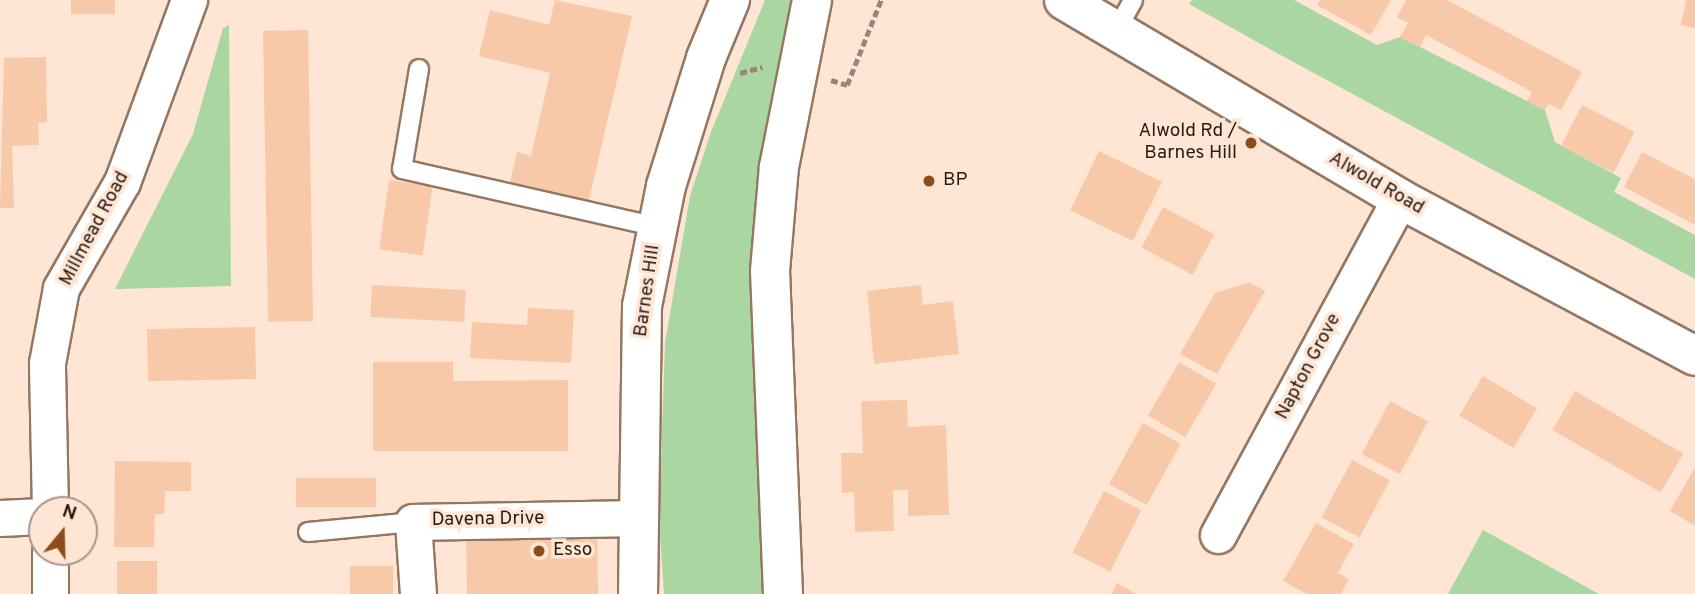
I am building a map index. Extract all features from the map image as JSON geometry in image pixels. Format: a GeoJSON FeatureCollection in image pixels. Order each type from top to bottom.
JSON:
{"type":"FeatureCollection","features":[{"type":"Feature","properties":{"kind":"main road","name":"Barnes Hill"},"geometry":{"type":"LineString","coordinates":[[638,594],[636,518],[642,306],[666,186],[706,58],[730,0]]}},
{"type":"Feature","properties":{"kind":"main road"},"geometry":{"type":"LineString","coordinates":[[783,594],[770,271],[779,167],[812,0]]}},
{"type":"Feature","properties":{"kind":"main road","name":"Alwold Road"},"geometry":{"type":"LineString","coordinates":[[1063,0],[1124,16],[1400,199],[1695,356]]}},
{"type":"Feature","properties":{"kind":"street","name":"Millmead Road"},"geometry":{"type":"LineString","coordinates":[[50,496],[47,363],[61,288],[82,246],[122,181],[189,0]]}},
{"type":"Feature","properties":{"kind":"street","name":"Napton Grove"},"geometry":{"type":"LineString","coordinates":[[1218,535],[1400,199]]}},
{"type":"Feature","properties":{"kind":"street"},"geometry":{"type":"LineString","coordinates":[[0,518],[28,517]]}},
{"type":"Feature","properties":{"kind":"street","name":"Davena Drive"},"geometry":{"type":"LineString","coordinates":[[418,594],[413,522],[636,518]]}},
{"type":"Feature","properties":{"kind":"street"},"geometry":{"type":"LineString","coordinates":[[50,566],[50,594]]}},
{"type":"Feature","properties":{"kind":"lane"},"geometry":{"type":"LineString","coordinates":[[419,69],[402,169],[657,228]]}},
{"type":"Feature","properties":{"kind":"lane"},"geometry":{"type":"LineString","coordinates":[[307,533],[413,522]]}},
{"type":"Feature","properties":{"kind":"path"},"geometry":{"type":"LineString","coordinates":[[847,85],[881,0]]}},
{"type":"Feature","properties":{"kind":"green space"},"geometry":{"type":"Polygon","coordinates":[[[765,0],[800,0],[773,594],[664,594],[659,520],[665,343],[690,196],[711,132],[765,0]]]}},
{"type":"Feature","properties":{"kind":"green space"},"geometry":{"type":"Polygon","coordinates":[[[1192,0],[1294,0],[1377,45],[1400,37],[1545,110],[1555,142],[1621,178],[1614,192],[1695,235],[1695,279],[1275,52],[1189,4],[1192,0]]]}},
{"type":"Feature","properties":{"kind":"green space"},"geometry":{"type":"Polygon","coordinates":[[[229,25],[231,286],[115,289],[193,134],[223,28],[229,25]]]}},
{"type":"Feature","properties":{"kind":"green space"},"geometry":{"type":"Polygon","coordinates":[[[1483,530],[1599,594],[1448,594],[1483,530]]]}},
{"type":"Feature","properties":{"kind":"building"},"geometry":{"type":"Polygon","coordinates":[[[71,0],[115,0],[115,14],[71,14],[71,0]]]}},
{"type":"Feature","properties":{"kind":"building"},"geometry":{"type":"Polygon","coordinates":[[[555,0],[632,16],[588,204],[509,186],[517,152],[531,156],[550,73],[479,56],[490,10],[549,25],[555,0]]]}},
{"type":"Feature","properties":{"kind":"building"},"geometry":{"type":"Polygon","coordinates":[[[1320,0],[1391,0],[1371,35],[1317,5],[1320,0]]]}},
{"type":"Feature","properties":{"kind":"building"},"geometry":{"type":"Polygon","coordinates":[[[1406,0],[1447,0],[1582,72],[1561,110],[1549,104],[1545,110],[1527,101],[1532,92],[1426,35],[1420,47],[1400,37],[1408,23],[1397,17],[1406,0]]]}},
{"type":"Feature","properties":{"kind":"building"},"geometry":{"type":"Polygon","coordinates":[[[1686,0],[1695,0],[1695,28],[1681,25],[1686,0]]]}},
{"type":"Feature","properties":{"kind":"building"},"geometry":{"type":"Polygon","coordinates":[[[308,30],[313,321],[268,322],[263,31],[308,30]]]}},
{"type":"Feature","properties":{"kind":"building"},"geometry":{"type":"Polygon","coordinates":[[[46,57],[47,122],[38,123],[39,145],[12,146],[14,208],[0,208],[4,58],[46,57]]]}},
{"type":"Feature","properties":{"kind":"building"},"geometry":{"type":"Polygon","coordinates":[[[1582,105],[1635,132],[1614,173],[1561,146],[1582,105]]]}},
{"type":"Feature","properties":{"kind":"building"},"geometry":{"type":"Polygon","coordinates":[[[1099,151],[1162,182],[1133,241],[1070,210],[1099,151]]]}},
{"type":"Feature","properties":{"kind":"building"},"geometry":{"type":"Polygon","coordinates":[[[1642,152],[1695,179],[1695,225],[1624,187],[1642,152]]]}},
{"type":"Feature","properties":{"kind":"building"},"geometry":{"type":"Polygon","coordinates":[[[389,180],[433,186],[423,255],[379,249],[389,180]]]}},
{"type":"Feature","properties":{"kind":"building"},"geometry":{"type":"Polygon","coordinates":[[[1163,207],[1214,234],[1193,275],[1141,248],[1163,207]]]}},
{"type":"Feature","properties":{"kind":"building"},"geometry":{"type":"Polygon","coordinates":[[[1249,282],[1265,291],[1217,374],[1180,354],[1215,293],[1249,282]]]}},
{"type":"Feature","properties":{"kind":"building"},"geometry":{"type":"Polygon","coordinates":[[[372,285],[466,290],[464,322],[370,317],[372,285]]]}},
{"type":"Feature","properties":{"kind":"building"},"geometry":{"type":"Polygon","coordinates":[[[921,285],[923,305],[953,301],[959,354],[874,364],[867,291],[921,285]]]}},
{"type":"Feature","properties":{"kind":"building"},"geometry":{"type":"Polygon","coordinates":[[[528,308],[574,310],[571,363],[470,358],[472,322],[527,325],[528,308]]]}},
{"type":"Feature","properties":{"kind":"building"},"geometry":{"type":"Polygon","coordinates":[[[255,327],[256,379],[148,381],[147,329],[255,327]]]}},
{"type":"Feature","properties":{"kind":"building"},"geometry":{"type":"Polygon","coordinates":[[[373,362],[453,362],[453,381],[568,380],[568,451],[373,451],[373,362]]]}},
{"type":"Feature","properties":{"kind":"building"},"geometry":{"type":"Polygon","coordinates":[[[1179,362],[1216,384],[1185,437],[1148,416],[1179,362]]]}},
{"type":"Feature","properties":{"kind":"building"},"geometry":{"type":"Polygon","coordinates":[[[1483,376],[1537,408],[1513,448],[1459,415],[1483,376]]]}},
{"type":"Feature","properties":{"kind":"building"},"geometry":{"type":"Polygon","coordinates":[[[1575,391],[1683,454],[1661,492],[1552,430],[1575,391]]]}},
{"type":"Feature","properties":{"kind":"building"},"geometry":{"type":"Polygon","coordinates":[[[907,400],[908,427],[946,425],[949,515],[908,516],[908,490],[893,490],[894,531],[855,532],[854,492],[842,493],[841,453],[863,453],[861,401],[907,400]]]}},
{"type":"Feature","properties":{"kind":"building"},"geometry":{"type":"Polygon","coordinates":[[[1390,401],[1428,421],[1400,474],[1362,454],[1390,401]]]}},
{"type":"Feature","properties":{"kind":"building"},"geometry":{"type":"Polygon","coordinates":[[[1143,423],[1181,444],[1147,505],[1109,484],[1143,423]]]}},
{"type":"Feature","properties":{"kind":"building"},"geometry":{"type":"Polygon","coordinates":[[[1352,460],[1390,480],[1359,538],[1321,517],[1352,460]]]}},
{"type":"Feature","properties":{"kind":"building"},"geometry":{"type":"Polygon","coordinates":[[[115,461],[191,462],[191,491],[165,491],[164,514],[155,514],[154,547],[114,547],[115,461]]]}},
{"type":"Feature","properties":{"kind":"building"},"geometry":{"type":"Polygon","coordinates":[[[1695,467],[1695,526],[1670,511],[1695,467]]]}},
{"type":"Feature","properties":{"kind":"building"},"geometry":{"type":"Polygon","coordinates":[[[296,478],[376,478],[376,507],[296,507],[296,478]]]}},
{"type":"Feature","properties":{"kind":"building"},"geometry":{"type":"Polygon","coordinates":[[[1104,491],[1141,510],[1110,572],[1073,552],[1104,491]]]}},
{"type":"Feature","properties":{"kind":"building"},"geometry":{"type":"Polygon","coordinates":[[[1316,523],[1354,544],[1338,573],[1349,579],[1341,594],[1307,594],[1283,581],[1316,523]]]}},
{"type":"Feature","properties":{"kind":"building"},"geometry":{"type":"Polygon","coordinates":[[[597,533],[598,594],[467,594],[466,535],[597,533]]]}},
{"type":"Feature","properties":{"kind":"building"},"geometry":{"type":"Polygon","coordinates":[[[117,561],[157,561],[157,594],[117,594],[117,561]]]}},
{"type":"Feature","properties":{"kind":"building"},"geometry":{"type":"Polygon","coordinates":[[[350,566],[393,566],[393,594],[350,594],[350,566]]]}},
{"type":"Feature","properties":{"kind":"building"},"geometry":{"type":"Polygon","coordinates":[[[1117,583],[1136,594],[1111,594],[1117,583]]]}},
{"type":"Feature","properties":{"kind":"place","name":"Alwold Rd / Barnes Hill"},"geometry":{"type":"Point","coordinates":[1251,143]}},
{"type":"Feature","properties":{"kind":"place","name":"BP"},"geometry":{"type":"Point","coordinates":[929,181]}},
{"type":"Feature","properties":{"kind":"place","name":"Esso"},"geometry":{"type":"Point","coordinates":[539,551]}}]}
